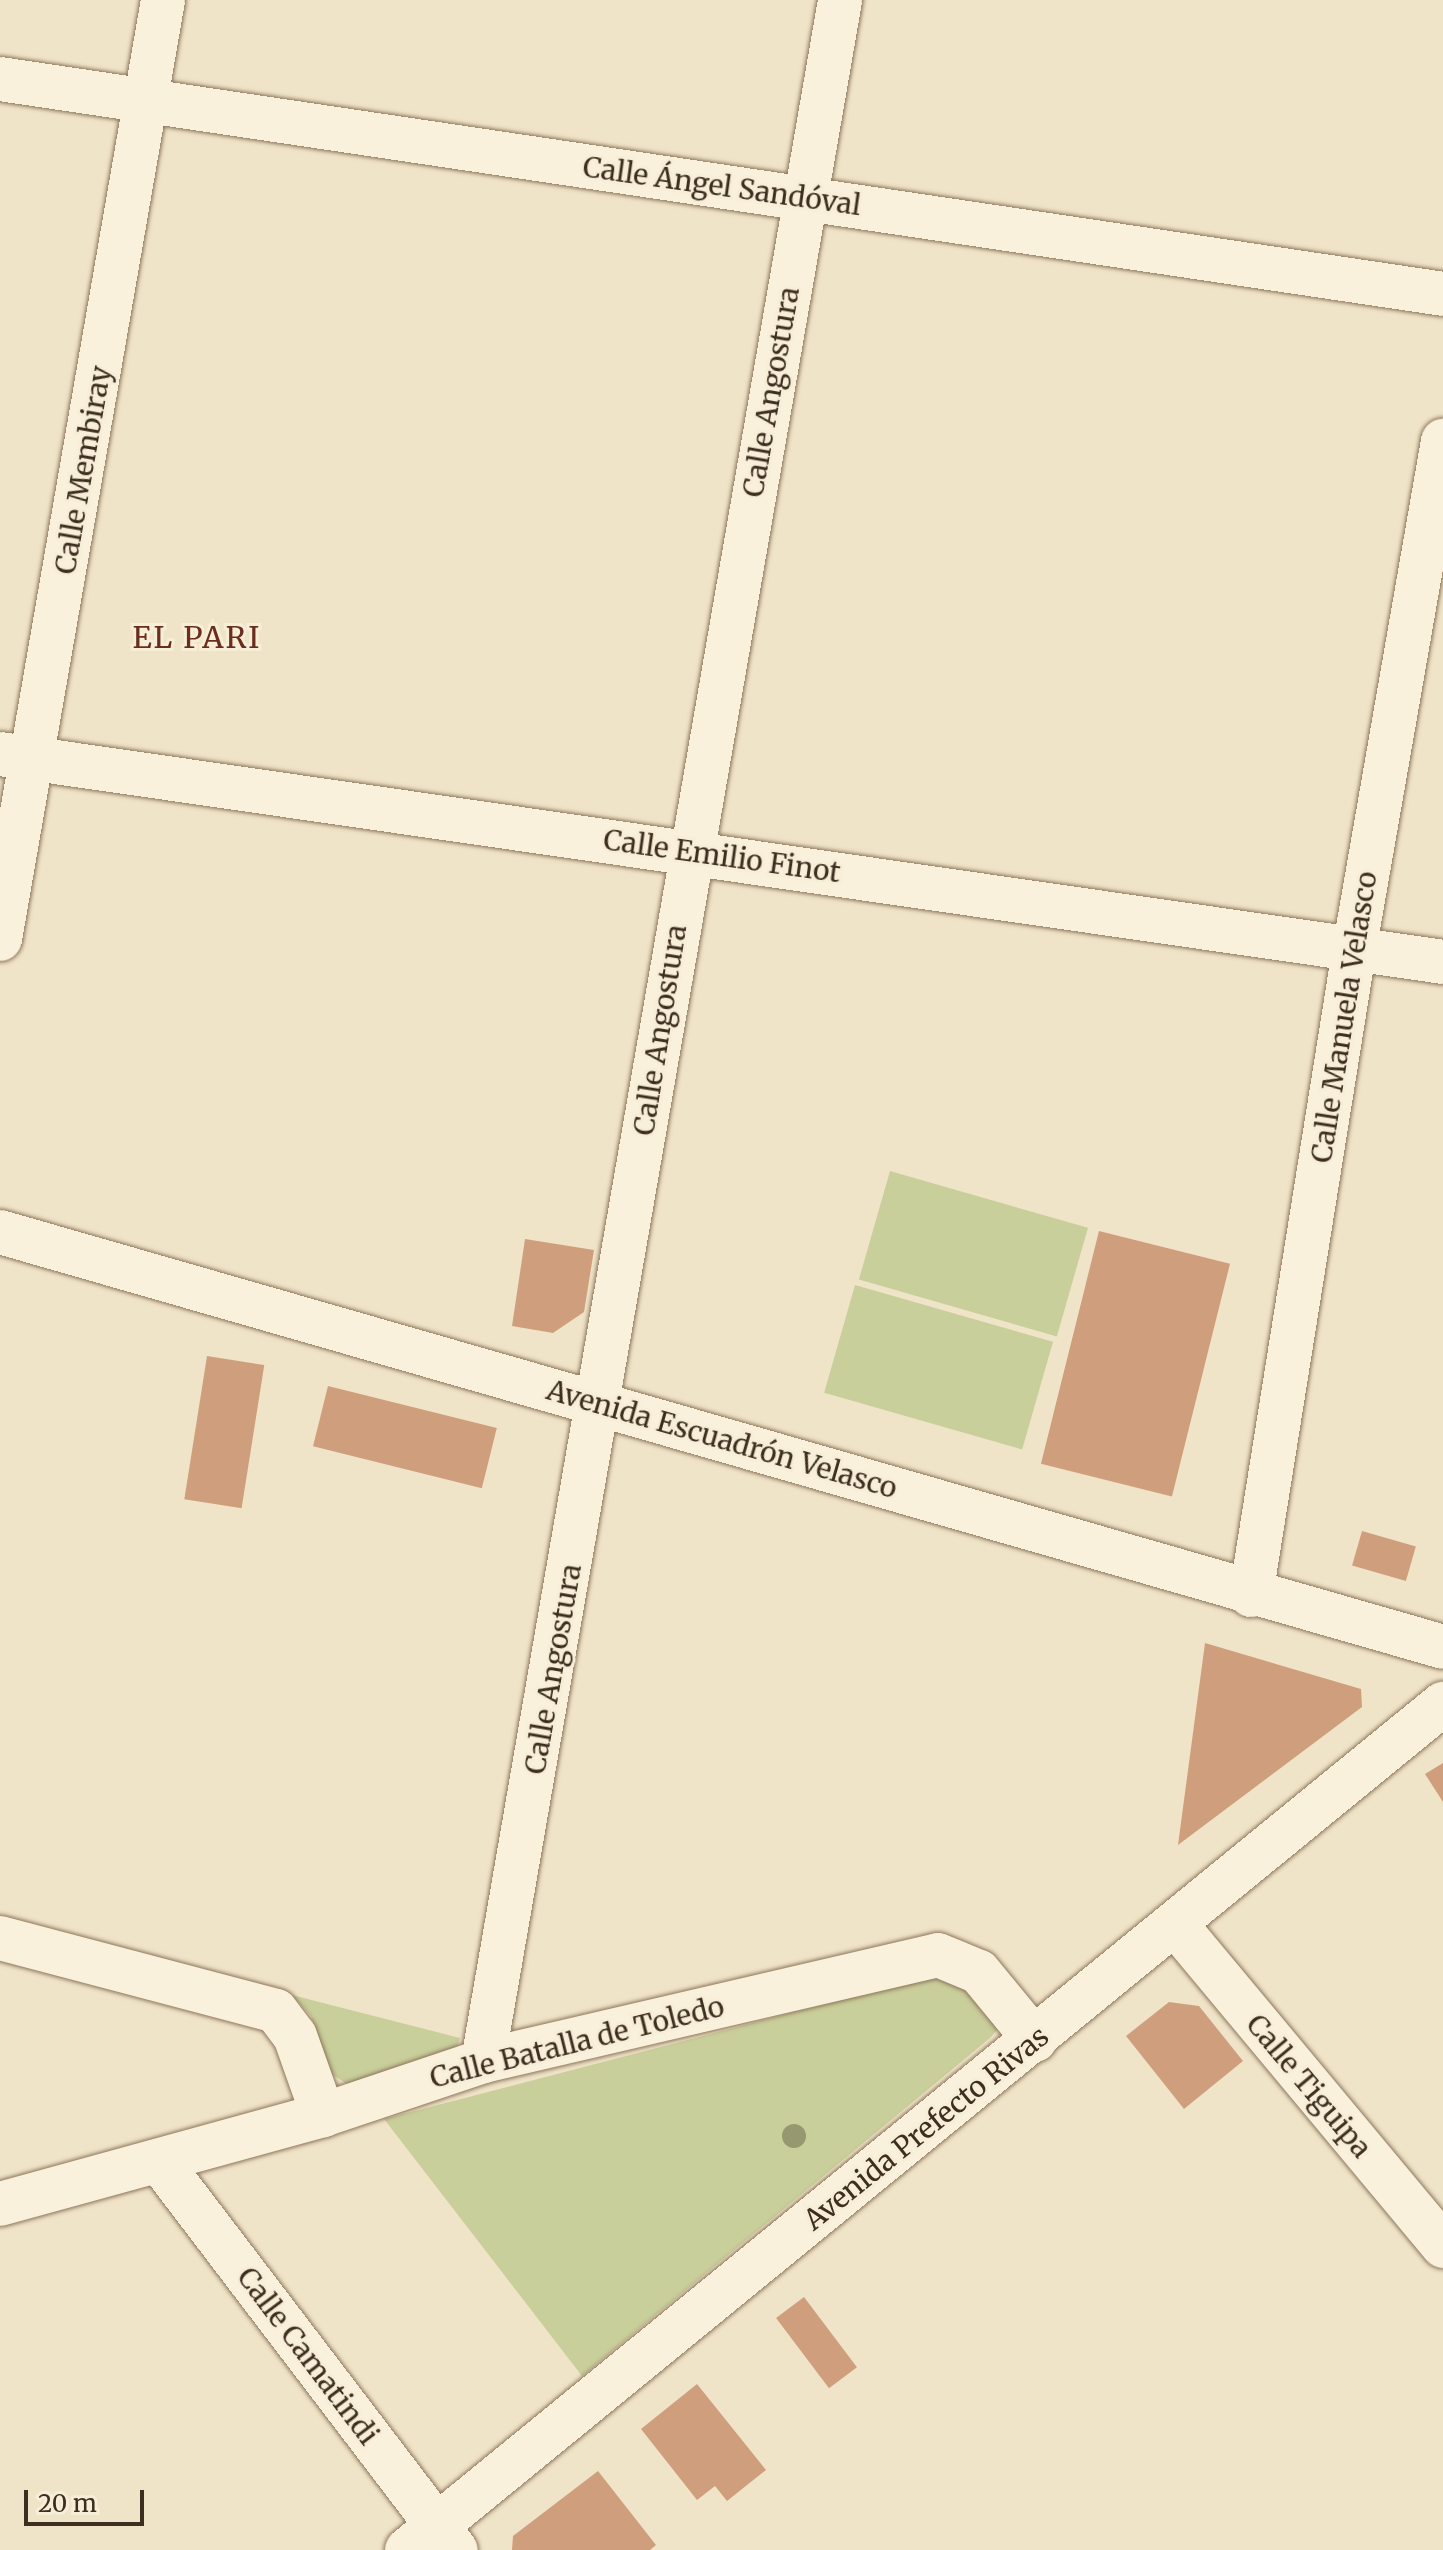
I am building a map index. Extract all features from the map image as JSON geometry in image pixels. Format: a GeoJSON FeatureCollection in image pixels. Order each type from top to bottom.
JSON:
{"type":"FeatureCollection","features":[{"type":"Feature","properties":{"kind":"street","name":"Calle Membiray"},"geometry":{"type":"LineString","coordinates":[[0,939],[16,757],[163,0]]}},
{"type":"Feature","properties":{"kind":"street","name":"Calle Angostura"},"geometry":{"type":"LineString","coordinates":[[483,2061],[601,1402],[689,850],[840,0]]}},
{"type":"Feature","properties":{"kind":"street","name":"Calle Ángel Sandóval"},"geometry":{"type":"LineString","coordinates":[[0,79],[1443,294]]}},
{"type":"Feature","properties":{"kind":"street","name":"Calle Manuela Velasco"},"geometry":{"type":"LineString","coordinates":[[1251,1595],[1354,951],[1443,441]]}},
{"type":"Feature","properties":{"kind":"street","name":"Calle Emilio Finot"},"geometry":{"type":"LineString","coordinates":[[16,757],[689,850],[1443,962]]}},
{"type":"Feature","properties":{"kind":"street","name":"Avenida Escuadrón Velasco"},"geometry":{"type":"LineString","coordinates":[[0,1232],[601,1402],[1251,1595],[1443,1647]]}},
{"type":"Feature","properties":{"kind":"street","name":"Avenida Prefecto Rivas"},"geometry":{"type":"LineString","coordinates":[[433,2542],[1443,1704]]}},
{"type":"Feature","properties":{"kind":"street","name":"Calle Tiguipa"},"geometry":{"type":"LineString","coordinates":[[1176,1925],[1443,2246]]}},
{"type":"Feature","properties":{"kind":"street"},"geometry":{"type":"LineString","coordinates":[[0,1938],[276,2011],[295,2036],[323,2115]]}},
{"type":"Feature","properties":{"kind":"street","name":"Calle Batalla de Toledo"},"geometry":{"type":"LineString","coordinates":[[0,2204],[323,2115],[483,2061],[938,1955],[979,1972],[1035,2040]]}},
{"type":"Feature","properties":{"kind":"street","name":"Calle Camatindi"},"geometry":{"type":"LineString","coordinates":[[160,2162],[433,2542]]}},
{"type":"Feature","properties":{"kind":"green space"},"geometry":{"type":"Polygon","coordinates":[[[890,1171],[1088,1228],[1057,1336],[859,1280],[890,1171]]]}},
{"type":"Feature","properties":{"kind":"green space"},"geometry":{"type":"Polygon","coordinates":[[[855,1285],[1053,1342],[1022,1449],[824,1393],[855,1285]]]}},
{"type":"Feature","properties":{"kind":"green space"},"geometry":{"type":"Polygon","coordinates":[[[941,1974],[972,1989],[987,2008],[997,2030],[990,2038],[582,2376],[384,2119],[941,1974]]]}},
{"type":"Feature","properties":{"kind":"green space"},"geometry":{"type":"Polygon","coordinates":[[[292,1995],[460,2038],[457,2048],[350,2086],[327,2071],[311,2016],[292,1995]]]}},
{"type":"Feature","properties":{"kind":"building"},"geometry":{"type":"Polygon","coordinates":[[[1099,1231],[1230,1264],[1172,1497],[1041,1464],[1099,1231]]]}},
{"type":"Feature","properties":{"kind":"building"},"geometry":{"type":"Polygon","coordinates":[[[525,1239],[594,1250],[584,1312],[553,1333],[512,1326],[525,1239]]]}},
{"type":"Feature","properties":{"kind":"building"},"geometry":{"type":"Polygon","coordinates":[[[207,1356],[264,1365],[242,1508],[184,1499],[207,1356]]]}},
{"type":"Feature","properties":{"kind":"building"},"geometry":{"type":"Polygon","coordinates":[[[328,1386],[497,1428],[482,1488],[313,1446],[328,1386]]]}},
{"type":"Feature","properties":{"kind":"building"},"geometry":{"type":"Polygon","coordinates":[[[1362,1531],[1416,1546],[1406,1581],[1352,1566],[1362,1531]]]}},
{"type":"Feature","properties":{"kind":"building"},"geometry":{"type":"Polygon","coordinates":[[[1205,1643],[1361,1689],[1362,1707],[1178,1845],[1205,1643]]]}},
{"type":"Feature","properties":{"kind":"building"},"geometry":{"type":"Polygon","coordinates":[[[1443,1763],[1443,1802],[1425,1774],[1443,1763]]]}},
{"type":"Feature","properties":{"kind":"building"},"geometry":{"type":"Polygon","coordinates":[[[1169,2002],[1199,2006],[1243,2061],[1184,2109],[1126,2036],[1169,2002]]]}},
{"type":"Feature","properties":{"kind":"building"},"geometry":{"type":"Polygon","coordinates":[[[804,2297],[857,2367],[829,2388],[776,2318],[804,2297]]]}},
{"type":"Feature","properties":{"kind":"building"},"geometry":{"type":"Polygon","coordinates":[[[697,2384],[766,2470],[727,2501],[715,2486],[697,2500],[641,2429],[697,2384]]]}},
{"type":"Feature","properties":{"kind":"building"},"geometry":{"type":"Polygon","coordinates":[[[598,2471],[656,2545],[650,2550],[512,2550],[513,2536],[598,2471]]]}},
{"type":"Feature","properties":{"kind":"district","name":"EL PARI"},"geometry":{"type":"Point","coordinates":[197,637]}}]}
